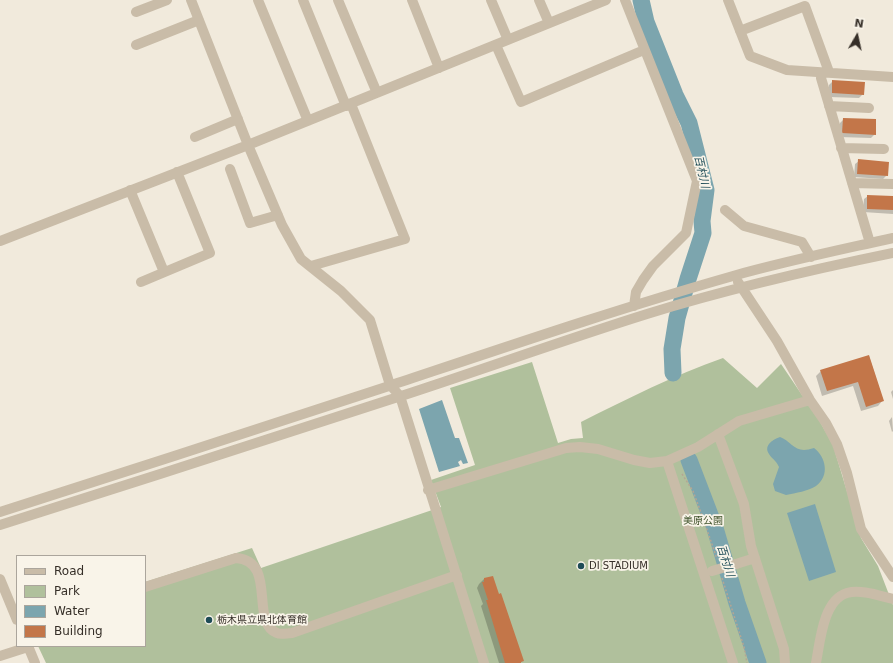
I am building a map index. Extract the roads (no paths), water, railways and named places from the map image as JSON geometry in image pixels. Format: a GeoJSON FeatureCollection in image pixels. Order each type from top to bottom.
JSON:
{"type":"FeatureCollection","features":[{"type":"Feature","properties":{"kind":"street"},"geometry":{"type":"LineString","coordinates":[[136,12],[166,0]]}},
{"type":"Feature","properties":{"kind":"street"},"geometry":{"type":"LineString","coordinates":[[191,0],[248,145],[278,215],[301,259],[341,291],[370,320],[390,385],[400,396],[428,490],[457,575],[484,663]]}},
{"type":"Feature","properties":{"kind":"street"},"geometry":{"type":"LineString","coordinates":[[258,0],[308,121]]}},
{"type":"Feature","properties":{"kind":"street"},"geometry":{"type":"LineString","coordinates":[[302,0],[349,105],[405,239],[311,266]]}},
{"type":"Feature","properties":{"kind":"street"},"geometry":{"type":"LineString","coordinates":[[338,0],[377,93]]}},
{"type":"Feature","properties":{"kind":"street"},"geometry":{"type":"LineString","coordinates":[[412,0],[439,68]]}},
{"type":"Feature","properties":{"kind":"street"},"geometry":{"type":"LineString","coordinates":[[491,0],[508,40]]}},
{"type":"Feature","properties":{"kind":"street"},"geometry":{"type":"LineString","coordinates":[[539,0],[549,23]]}},
{"type":"Feature","properties":{"kind":"street"},"geometry":{"type":"LineString","coordinates":[[0,240],[349,105],[606,0]]}},
{"type":"Feature","properties":{"kind":"street"},"geometry":{"type":"LineString","coordinates":[[624,0],[697,181],[686,233],[646,275],[636,292],[634,306]]}},
{"type":"Feature","properties":{"kind":"street"},"geometry":{"type":"LineString","coordinates":[[728,0],[750,56],[788,70],[825,75],[893,77]]}},
{"type":"Feature","properties":{"kind":"street"},"geometry":{"type":"LineString","coordinates":[[740,31],[805,6],[825,75],[829,106],[870,243]]}},
{"type":"Feature","properties":{"kind":"street"},"geometry":{"type":"LineString","coordinates":[[136,45],[199,20]]}},
{"type":"Feature","properties":{"kind":"street"},"geometry":{"type":"LineString","coordinates":[[496,45],[521,102],[644,50]]}},
{"type":"Feature","properties":{"kind":"street"},"geometry":{"type":"LineString","coordinates":[[829,106],[869,108]]}},
{"type":"Feature","properties":{"kind":"street"},"geometry":{"type":"LineString","coordinates":[[196,137],[238,119]]}},
{"type":"Feature","properties":{"kind":"street"},"geometry":{"type":"LineString","coordinates":[[841,148],[884,149]]}},
{"type":"Feature","properties":{"kind":"street"},"geometry":{"type":"LineString","coordinates":[[230,169],[250,223],[278,215]]}},
{"type":"Feature","properties":{"kind":"street"},"geometry":{"type":"LineString","coordinates":[[141,282],[210,253],[177,172]]}},
{"type":"Feature","properties":{"kind":"street"},"geometry":{"type":"LineString","coordinates":[[852,183],[893,184]]}},
{"type":"Feature","properties":{"kind":"street"},"geometry":{"type":"LineString","coordinates":[[130,190],[164,272]]}},
{"type":"Feature","properties":{"kind":"street"},"geometry":{"type":"LineString","coordinates":[[725,210],[744,226],[802,242],[811,256]]}},
{"type":"Feature","properties":{"kind":"street"},"geometry":{"type":"LineString","coordinates":[[0,512],[634,306],[734,276],[811,256],[893,238]]}},
{"type":"Feature","properties":{"kind":"street"},"geometry":{"type":"LineString","coordinates":[[0,525],[668,308],[742,287],[827,266],[893,253]]}},
{"type":"Feature","properties":{"kind":"street"},"geometry":{"type":"LineString","coordinates":[[734,276],[777,341],[810,400],[826,423],[837,444],[847,473],[861,529],[893,577]]}},
{"type":"Feature","properties":{"kind":"street"},"geometry":{"type":"LineString","coordinates":[[428,490],[566,448],[580,447],[598,449],[634,460],[650,463],[667,461],[698,447],[739,421],[810,400]]}},
{"type":"Feature","properties":{"kind":"street"},"geometry":{"type":"LineString","coordinates":[[718,434],[744,504],[751,546],[784,649],[785,663]]}},
{"type":"Feature","properties":{"kind":"street"},"geometry":{"type":"LineString","coordinates":[[667,461],[712,573],[734,663]]}},
{"type":"Feature","properties":{"kind":"street"},"geometry":{"type":"LineString","coordinates":[[146,587],[236,558],[244,558],[250,562],[258,572],[266,623],[271,630],[278,634],[292,633],[457,575]]}},
{"type":"Feature","properties":{"kind":"street"},"geometry":{"type":"LineString","coordinates":[[712,573],[755,558]]}},
{"type":"Feature","properties":{"kind":"street"},"geometry":{"type":"LineString","coordinates":[[0,579],[4,600],[16,618]]}},
{"type":"Feature","properties":{"kind":"street"},"geometry":{"type":"LineString","coordinates":[[816,663],[825,620],[832,603],[839,597],[848,592],[859,592],[893,600]]}},
{"type":"Feature","properties":{"kind":"street"},"geometry":{"type":"LineString","coordinates":[[0,656],[25,647]]}},
{"type":"Feature","properties":{"kind":"street"},"geometry":{"type":"LineString","coordinates":[[28,647],[35,663]]}},
{"type":"Feature","properties":{"kind":"water"},"geometry":{"type":"Polygon","coordinates":[[[442,400],[455,438],[459,438],[468,463],[463,464],[461,460],[458,462],[460,466],[439,472],[419,409],[442,400]]]}},
{"type":"Feature","properties":{"kind":"water"},"geometry":{"type":"Polygon","coordinates":[[[780,437],[800,450],[814,448],[821,456],[824,461],[825,472],[820,482],[816,486],[806,491],[786,495],[775,491],[773,484],[779,467],[769,454],[767,448],[772,441],[780,437]]]}},
{"type":"Feature","properties":{"kind":"water"},"geometry":{"type":"Polygon","coordinates":[[[815,504],[836,572],[809,581],[787,513],[815,504]]]}},
{"type":"Feature","properties":{"kind":"waterway","name":"百村川"},"geometry":{"type":"LineString","coordinates":[[641,0],[646,22],[675,95],[689,123],[706,190],[702,221],[703,233],[677,318],[672,349],[673,373]]}},
{"type":"Feature","properties":{"kind":"waterway","name":"百村川"},"geometry":{"type":"LineString","coordinates":[[689,460],[715,528],[737,603],[758,663]]}},
{"type":"Feature","properties":{"kind":"place","name":"DI STADIUM"},"geometry":{"type":"Point","coordinates":[581,566]}},
{"type":"Feature","properties":{"kind":"place","name":"栃木県立県北体育館"},"geometry":{"type":"Point","coordinates":[209,620]}},
{"type":"Feature","properties":{"kind":"park label","name":"美原公園"},"geometry":{"type":"Point","coordinates":[703,521]}}]}
